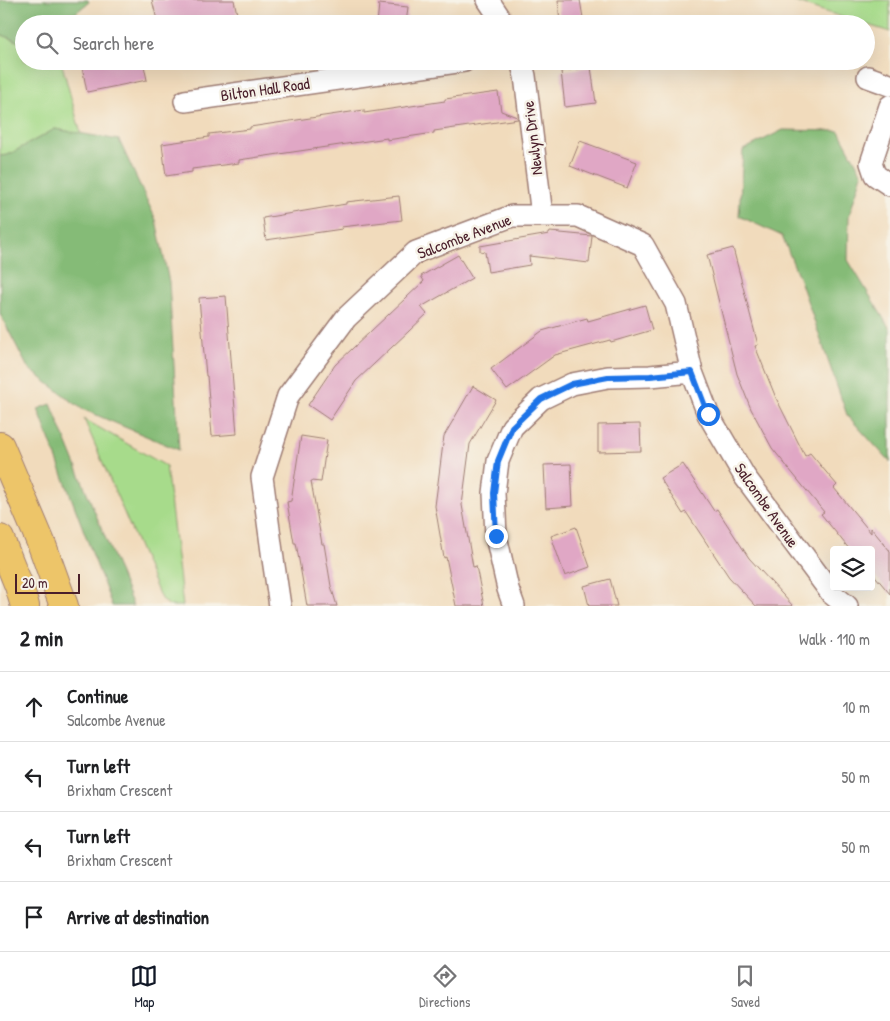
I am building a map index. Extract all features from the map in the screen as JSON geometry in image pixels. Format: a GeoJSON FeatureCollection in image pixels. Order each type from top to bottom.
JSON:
{"type":"FeatureCollection","features":[{"type":"Feature","properties":{"kind":"highway"},"geometry":{"type":"LineString","coordinates":[[0,446],[42,545],[64,606]]}},
{"type":"Feature","properties":{"kind":"highway"},"geometry":{"type":"LineString","coordinates":[[0,539],[25,606]]}},
{"type":"Feature","properties":{"kind":"street"},"geometry":{"type":"LineString","coordinates":[[488,0],[498,15]]}},
{"type":"Feature","properties":{"kind":"street","name":"Bilton Hall Road"},"geometry":{"type":"LineString","coordinates":[[184,101],[401,70]]}},
{"type":"Feature","properties":{"kind":"street","name":"Newlyn Drive"},"geometry":{"type":"LineString","coordinates":[[524,70],[542,216]]}},
{"type":"Feature","properties":{"kind":"street"},"geometry":{"type":"LineString","coordinates":[[868,77],[890,84]]}},
{"type":"Feature","properties":{"kind":"street"},"geometry":{"type":"LineString","coordinates":[[890,106],[871,163],[875,175],[890,185]]}},
{"type":"Feature","properties":{"kind":"street","name":"Salcombe Avenue"},"geometry":{"type":"LineString","coordinates":[[280,606],[262,477],[288,396],[346,318],[416,252],[512,216],[578,216],[643,245],[676,304],[692,372],[708,414],[745,476],[832,594],[847,606]]}},
{"type":"Feature","properties":{"kind":"street"},"geometry":{"type":"LineString","coordinates":[[514,606],[508,589],[496,536],[494,493],[498,461],[512,427],[541,399],[572,384],[608,377],[692,372]]}},
{"type":"Feature","properties":{"kind":"green space"},"geometry":{"type":"Polygon","coordinates":[[[0,0],[88,0],[89,2],[73,15],[15,15],[15,40],[0,34],[0,0]]]}},
{"type":"Feature","properties":{"kind":"green space"},"geometry":{"type":"Polygon","coordinates":[[[788,0],[890,0],[890,32],[875,27],[875,15],[836,15],[788,0]]]}},
{"type":"Feature","properties":{"kind":"green space"},"geometry":{"type":"Polygon","coordinates":[[[0,34],[15,40],[15,70],[63,70],[81,134],[55,129],[8,155],[0,156],[0,34]]]}},
{"type":"Feature","properties":{"kind":"green space"},"geometry":{"type":"Polygon","coordinates":[[[55,129],[119,140],[156,220],[169,282],[179,450],[82,409],[28,368],[0,314],[0,156],[8,155],[55,129]]]}},
{"type":"Feature","properties":{"kind":"green space"},"geometry":{"type":"Polygon","coordinates":[[[783,130],[839,131],[862,174],[849,216],[848,260],[890,329],[890,462],[847,415],[800,280],[782,236],[739,216],[743,150],[783,130]]]}},
{"type":"Feature","properties":{"kind":"green space"},"geometry":{"type":"Polygon","coordinates":[[[51,404],[133,606],[112,606],[38,409],[51,404]]]}},
{"type":"Feature","properties":{"kind":"green space"},"geometry":{"type":"Polygon","coordinates":[[[84,419],[166,466],[183,606],[170,606],[161,599],[84,419]]]}},
{"type":"Feature","properties":{"kind":"building"},"geometry":{"type":"Polygon","coordinates":[[[152,0],[234,0],[237,15],[156,15],[152,0]]]}},
{"type":"Feature","properties":{"kind":"building"},"geometry":{"type":"Polygon","coordinates":[[[558,0],[580,0],[582,15],[559,15],[558,0]]]}},
{"type":"Feature","properties":{"kind":"building"},"geometry":{"type":"Polygon","coordinates":[[[379,4],[408,7],[407,15],[378,15],[379,4]]]}},
{"type":"Feature","properties":{"kind":"building"},"geometry":{"type":"Polygon","coordinates":[[[83,70],[145,70],[147,80],[87,92],[83,70]]]}},
{"type":"Feature","properties":{"kind":"building"},"geometry":{"type":"Polygon","coordinates":[[[591,70],[596,103],[565,107],[561,71],[591,70]]]}},
{"type":"Feature","properties":{"kind":"building"},"geometry":{"type":"Polygon","coordinates":[[[498,92],[501,111],[518,119],[387,140],[387,138],[239,160],[239,163],[192,169],[192,172],[166,176],[162,144],[209,137],[209,134],[250,129],[250,127],[364,110],[364,113],[498,92]]]}},
{"type":"Feature","properties":{"kind":"building"},"geometry":{"type":"Polygon","coordinates":[[[580,141],[637,162],[627,188],[570,166],[580,141]]]}},
{"type":"Feature","properties":{"kind":"building"},"geometry":{"type":"Polygon","coordinates":[[[399,196],[402,220],[341,227],[342,229],[266,240],[263,218],[346,204],[346,202],[399,196]]]}},
{"type":"Feature","properties":{"kind":"building"},"geometry":{"type":"Polygon","coordinates":[[[550,232],[592,236],[589,263],[529,256],[530,265],[488,272],[485,252],[480,251],[480,246],[549,234],[550,232]]]}},
{"type":"Feature","properties":{"kind":"building"},"geometry":{"type":"Polygon","coordinates":[[[733,248],[758,345],[755,346],[776,398],[805,456],[810,453],[837,485],[834,488],[871,533],[871,528],[890,551],[890,594],[875,576],[875,546],[847,546],[821,514],[824,512],[772,448],[751,409],[737,374],[707,255],[733,248]]]}},
{"type":"Feature","properties":{"kind":"building"},"geometry":{"type":"Polygon","coordinates":[[[458,255],[472,278],[421,307],[427,314],[356,381],[330,420],[308,405],[335,365],[424,281],[421,276],[458,255]]]}},
{"type":"Feature","properties":{"kind":"building"},"geometry":{"type":"Polygon","coordinates":[[[226,296],[237,434],[212,436],[199,298],[226,296]]]}},
{"type":"Feature","properties":{"kind":"building"},"geometry":{"type":"Polygon","coordinates":[[[645,305],[652,330],[555,355],[507,390],[491,369],[542,331],[587,318],[588,321],[645,305]]]}},
{"type":"Feature","properties":{"kind":"building"},"geometry":{"type":"Polygon","coordinates":[[[473,386],[496,400],[470,444],[462,505],[473,567],[476,566],[484,606],[456,606],[446,557],[444,558],[435,506],[444,436],[473,386]]]}},
{"type":"Feature","properties":{"kind":"building"},"geometry":{"type":"Polygon","coordinates":[[[640,424],[641,451],[598,452],[598,425],[640,424]]]}},
{"type":"Feature","properties":{"kind":"building"},"geometry":{"type":"Polygon","coordinates":[[[301,436],[327,440],[321,482],[311,481],[322,544],[324,544],[331,586],[337,606],[307,606],[287,502],[291,501],[301,436]]]}},
{"type":"Feature","properties":{"kind":"building"},"geometry":{"type":"Polygon","coordinates":[[[571,464],[573,506],[546,508],[544,465],[571,464]]]}},
{"type":"Feature","properties":{"kind":"building"},"geometry":{"type":"Polygon","coordinates":[[[683,464],[714,511],[717,509],[749,558],[793,606],[756,606],[729,577],[686,512],[683,514],[660,478],[683,464]]]}},
{"type":"Feature","properties":{"kind":"building"},"geometry":{"type":"Polygon","coordinates":[[[576,527],[590,567],[565,576],[551,536],[576,527]]]}},
{"type":"Feature","properties":{"kind":"building"},"geometry":{"type":"Polygon","coordinates":[[[610,579],[617,606],[589,606],[584,586],[610,579]]]}},
{"type":"Feature","properties":{"kind":"route"},"geometry":{"type":"LineString","coordinates":[[496,536],[494,493],[498,461],[512,427],[541,399],[572,384],[608,377],[692,372],[708,414]]}}]}
